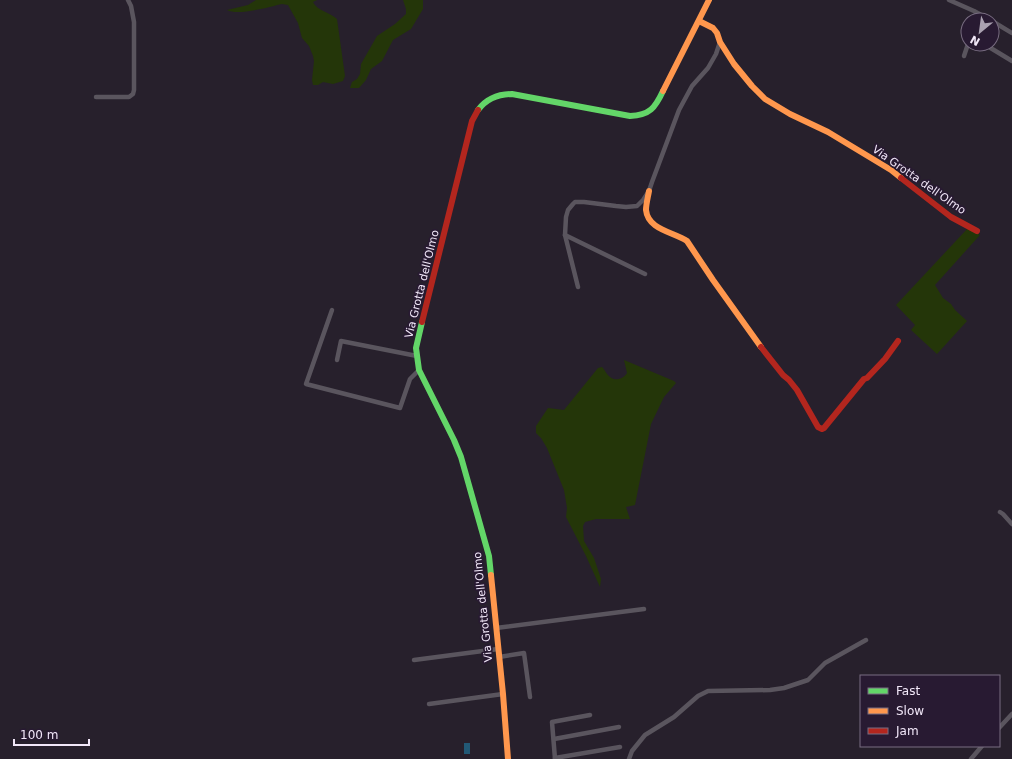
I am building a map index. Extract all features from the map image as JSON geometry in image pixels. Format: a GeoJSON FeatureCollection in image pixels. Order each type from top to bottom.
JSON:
{"type":"FeatureCollection","features":[{"type":"Feature","properties":{"kind":"street"},"geometry":{"type":"LineString","coordinates":[[96,96],[129,97],[133,94],[134,22],[131,6],[128,0]]}},
{"type":"Feature","properties":{"kind":"street","name":"Via Grotta dell'Olmo"},"geometry":{"type":"LineString","coordinates":[[508,759],[489,556],[461,457],[419,370],[416,356],[419,333],[472,121],[476,111],[487,100],[499,95],[512,93],[630,116],[640,116],[656,104],[709,0]]}},
{"type":"Feature","properties":{"kind":"street"},"geometry":{"type":"LineString","coordinates":[[949,0],[975,12]]}},
{"type":"Feature","properties":{"kind":"street","name":"Via Grotta dell'Olmo"},"geometry":{"type":"LineString","coordinates":[[698,21],[713,28],[734,64],[765,99],[790,114],[828,132],[891,170],[951,217],[977,231]]}},
{"type":"Feature","properties":{"kind":"street"},"geometry":{"type":"LineString","coordinates":[[1000,26],[1012,33]]}},
{"type":"Feature","properties":{"kind":"street"},"geometry":{"type":"LineString","coordinates":[[720,42],[716,54],[708,68],[692,86],[679,110],[649,191],[646,211],[647,216],[660,228],[687,241],[699,261],[758,343],[797,390],[818,426],[822,429],[864,379],[867,378],[885,358],[898,341]]}},
{"type":"Feature","properties":{"kind":"street"},"geometry":{"type":"LineString","coordinates":[[964,56],[965,52]]}},
{"type":"Feature","properties":{"kind":"street"},"geometry":{"type":"LineString","coordinates":[[997,52],[1012,61]]}},
{"type":"Feature","properties":{"kind":"street"},"geometry":{"type":"LineString","coordinates":[[578,287],[565,235],[566,217],[572,204],[575,202],[584,202],[621,207],[637,206],[649,191]]}},
{"type":"Feature","properties":{"kind":"street"},"geometry":{"type":"LineString","coordinates":[[565,235],[645,274]]}},
{"type":"Feature","properties":{"kind":"street"},"geometry":{"type":"LineString","coordinates":[[332,310],[306,384],[400,408],[410,379],[419,370]]}},
{"type":"Feature","properties":{"kind":"street"},"geometry":{"type":"LineString","coordinates":[[337,360],[341,341],[416,356]]}},
{"type":"Feature","properties":{"kind":"street"},"geometry":{"type":"LineString","coordinates":[[1000,512],[1012,524]]}},
{"type":"Feature","properties":{"kind":"street"},"geometry":{"type":"LineString","coordinates":[[496,628],[644,609]]}},
{"type":"Feature","properties":{"kind":"street"},"geometry":{"type":"LineString","coordinates":[[628,759],[644,735],[674,717],[698,696],[708,690],[770,690],[784,688],[808,680],[825,663],[866,640]]}},
{"type":"Feature","properties":{"kind":"street"},"geometry":{"type":"LineString","coordinates":[[414,660],[498,649]]}},
{"type":"Feature","properties":{"kind":"street"},"geometry":{"type":"LineString","coordinates":[[499,657],[524,653],[530,697]]}},
{"type":"Feature","properties":{"kind":"street"},"geometry":{"type":"LineString","coordinates":[[429,704],[503,694]]}},
{"type":"Feature","properties":{"kind":"street"},"geometry":{"type":"LineString","coordinates":[[1000,727],[1012,714]]}},
{"type":"Feature","properties":{"kind":"street"},"geometry":{"type":"LineString","coordinates":[[590,715],[552,722],[555,758],[620,747]]}},
{"type":"Feature","properties":{"kind":"street"},"geometry":{"type":"LineString","coordinates":[[554,739],[619,726]]}},
{"type":"Feature","properties":{"kind":"street"},"geometry":{"type":"LineString","coordinates":[[970,759],[981,747]]}},
{"type":"Feature","properties":{"kind":"green space"},"geometry":{"type":"Polygon","coordinates":[[[256,0],[317,0],[313,2],[317,7],[337,19],[345,76],[343,81],[333,84],[323,82],[318,85],[313,85],[313,56],[309,46],[302,38],[298,23],[288,5],[282,4],[246,12],[232,12],[227,10],[248,5],[256,0]]]}},
{"type":"Feature","properties":{"kind":"green space"},"geometry":{"type":"Polygon","coordinates":[[[403,0],[423,0],[423,9],[411,29],[393,40],[382,61],[371,69],[366,80],[359,88],[350,88],[352,82],[357,79],[360,74],[361,64],[377,36],[395,24],[406,14],[403,0]]]}},
{"type":"Feature","properties":{"kind":"green space"},"geometry":{"type":"Polygon","coordinates":[[[968,228],[980,235],[935,285],[943,298],[951,304],[967,321],[937,354],[911,330],[915,325],[896,305],[968,228]]]}},
{"type":"Feature","properties":{"kind":"green space"},"geometry":{"type":"Polygon","coordinates":[[[624,360],[676,383],[664,397],[651,424],[635,505],[626,507],[630,519],[596,519],[585,522],[583,526],[584,541],[594,558],[601,579],[600,587],[566,517],[567,508],[564,490],[547,448],[536,433],[536,426],[548,408],[564,410],[598,368],[602,367],[608,375],[615,379],[620,379],[624,376],[627,373],[624,360]]]}},
{"type":"Feature","properties":{"kind":"water"},"geometry":{"type":"Polygon","coordinates":[[[464,743],[470,743],[470,754],[464,754],[464,743]]]}},
{"type":"Feature","properties":{"kind":"traffic: fast"},"geometry":{"type":"LineString","coordinates":[[478,110],[485,102],[493,98],[512,94],[630,116],[642,114],[651,110],[663,91]]}},
{"type":"Feature","properties":{"kind":"traffic: fast"},"geometry":{"type":"LineString","coordinates":[[422,322],[416,348],[419,370],[461,457],[489,556],[491,575]]}},
{"type":"Feature","properties":{"kind":"traffic: slow"},"geometry":{"type":"LineString","coordinates":[[663,91],[709,0]]}},
{"type":"Feature","properties":{"kind":"traffic: slow"},"geometry":{"type":"LineString","coordinates":[[699,21],[713,28],[734,64],[765,99],[790,114],[828,132],[891,170],[901,178]]}},
{"type":"Feature","properties":{"kind":"traffic: slow"},"geometry":{"type":"LineString","coordinates":[[649,191],[646,210],[651,222],[662,230],[687,241],[761,347]]}},
{"type":"Feature","properties":{"kind":"traffic: slow"},"geometry":{"type":"LineString","coordinates":[[491,575],[508,759]]}},
{"type":"Feature","properties":{"kind":"traffic: jam"},"geometry":{"type":"LineString","coordinates":[[422,322],[472,121],[478,110]]}},
{"type":"Feature","properties":{"kind":"traffic: jam"},"geometry":{"type":"LineString","coordinates":[[901,178],[951,217],[977,231]]}},
{"type":"Feature","properties":{"kind":"traffic: jam"},"geometry":{"type":"LineString","coordinates":[[761,347],[797,390],[818,427],[822,429],[864,379],[867,378],[885,359],[898,341]]}}]}
